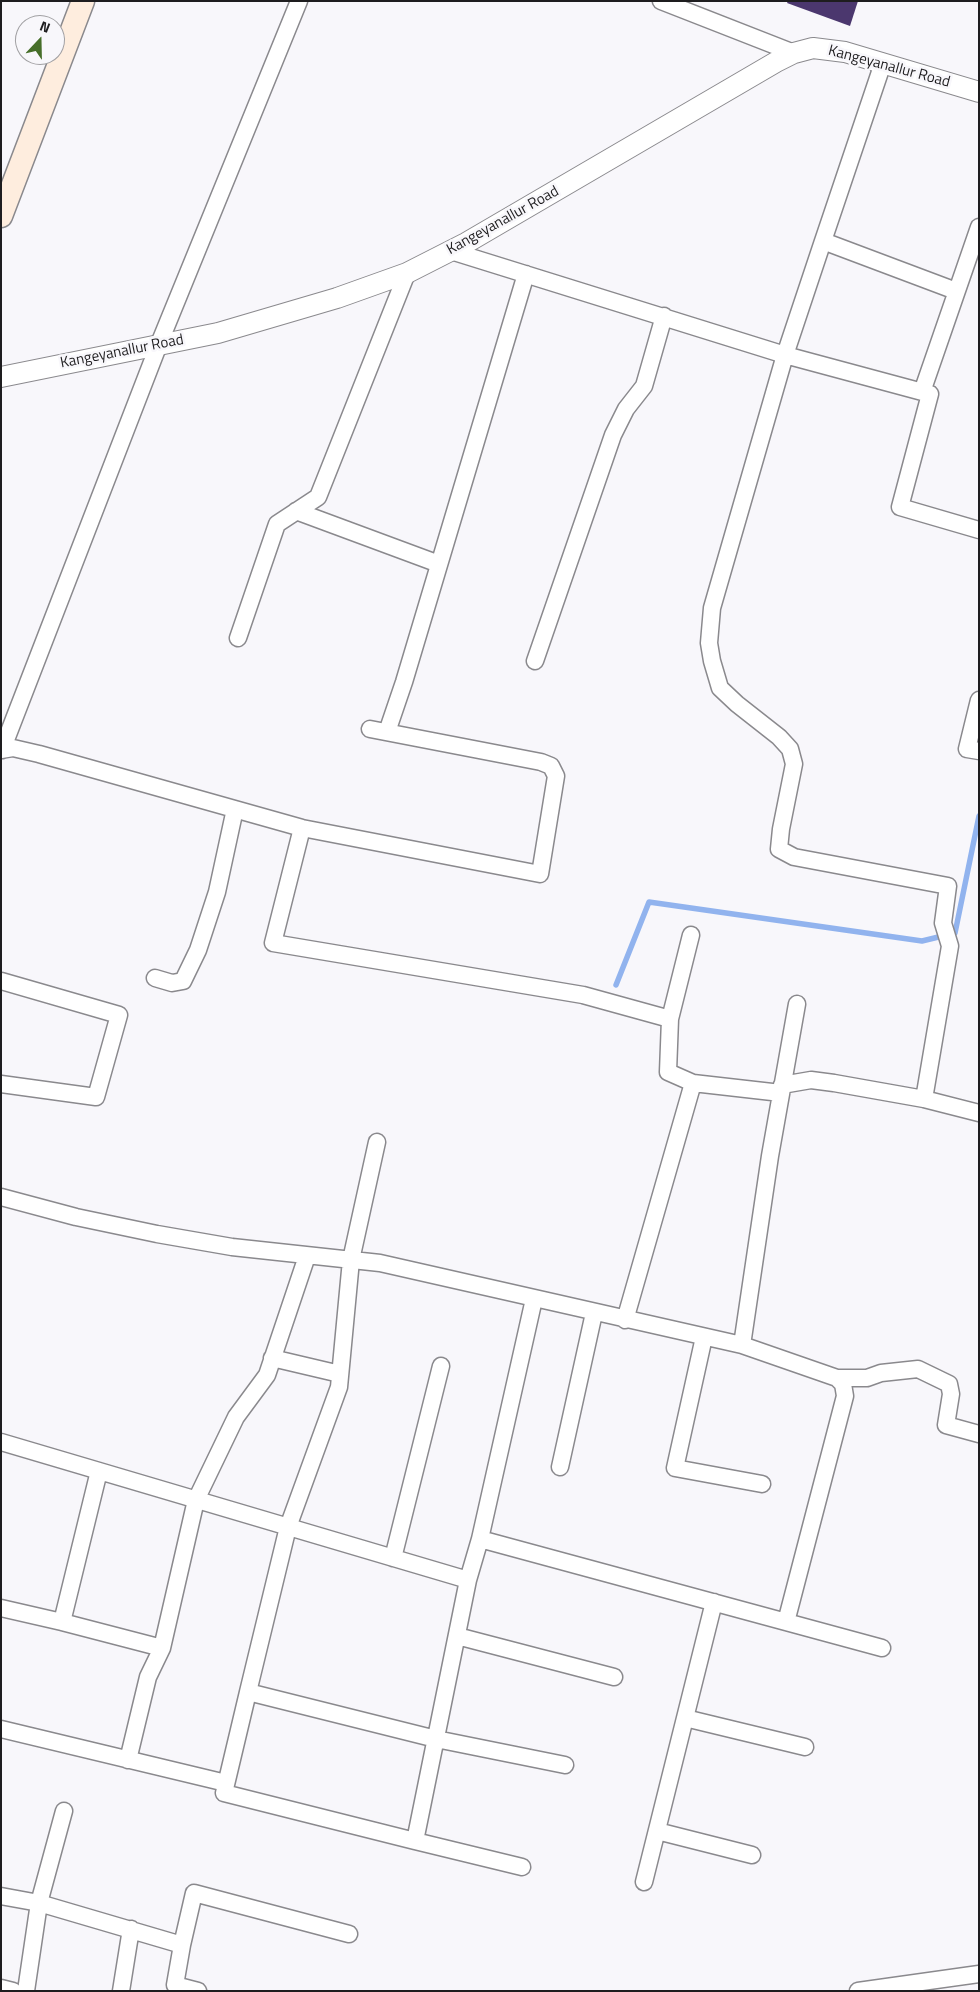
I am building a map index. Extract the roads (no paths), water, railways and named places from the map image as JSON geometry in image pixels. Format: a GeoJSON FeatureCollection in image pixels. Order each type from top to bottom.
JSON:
{"type":"FeatureCollection","features":[{"type":"Feature","properties":{"kind":"main road"},"geometry":{"type":"LineString","coordinates":[[1,216],[83,1]]}},
{"type":"Feature","properties":{"kind":"street"},"geometry":{"type":"LineString","coordinates":[[2,750],[159,344],[299,1]]}},
{"type":"Feature","properties":{"kind":"street"},"geometry":{"type":"LineString","coordinates":[[661,1],[794,53]]}},
{"type":"Feature","properties":{"kind":"street","name":"Kangeyanallur Road"},"geometry":{"type":"LineString","coordinates":[[1,377],[218,333],[337,298],[406,273],[548,196],[794,53],[813,48],[828,49],[884,63],[979,92]]}},
{"type":"Feature","properties":{"kind":"street"},"geometry":{"type":"LineString","coordinates":[[884,63],[785,355],[712,608],[709,644],[720,688],[790,749],[794,764],[779,848],[794,857],[948,886],[943,923],[950,946],[924,1099]]}},
{"type":"Feature","properties":{"kind":"street"},"geometry":{"type":"LineString","coordinates":[[922,392],[979,227]]}},
{"type":"Feature","properties":{"kind":"street"},"geometry":{"type":"LineString","coordinates":[[823,241],[956,291]]}},
{"type":"Feature","properties":{"kind":"street"},"geometry":{"type":"LineString","coordinates":[[451,250],[785,355],[930,394],[900,507],[979,530]]}},
{"type":"Feature","properties":{"kind":"street"},"geometry":{"type":"LineString","coordinates":[[238,638],[276,524],[318,497],[406,273]]}},
{"type":"Feature","properties":{"kind":"street"},"geometry":{"type":"LineString","coordinates":[[387,732],[526,274]]}},
{"type":"Feature","properties":{"kind":"street"},"geometry":{"type":"LineString","coordinates":[[535,661],[613,435],[626,409],[644,386],[664,316]]}},
{"type":"Feature","properties":{"kind":"street"},"geometry":{"type":"LineString","coordinates":[[296,511],[439,564]]}},
{"type":"Feature","properties":{"kind":"street"},"geometry":{"type":"LineString","coordinates":[[979,700],[967,749],[979,751]]}},
{"type":"Feature","properties":{"kind":"street"},"geometry":{"type":"LineString","coordinates":[[2,750],[13,748],[39,754],[302,828],[540,874],[556,776],[550,766],[541,762],[370,729]]}},
{"type":"Feature","properties":{"kind":"street"},"geometry":{"type":"LineString","coordinates":[[155,978],[172,983],[183,982],[198,950],[217,892],[235,809]]}},
{"type":"Feature","properties":{"kind":"street"},"geometry":{"type":"LineString","coordinates":[[302,828],[273,943],[583,996],[670,1019]]}},
{"type":"Feature","properties":{"kind":"street"},"geometry":{"type":"LineString","coordinates":[[691,935],[670,1019],[668,1072],[693,1083],[782,1089],[811,1080],[924,1099],[979,1113]]}},
{"type":"Feature","properties":{"kind":"street"},"geometry":{"type":"LineString","coordinates":[[1,981],[119,1015],[96,1097],[1,1084]]}},
{"type":"Feature","properties":{"kind":"street"},"geometry":{"type":"LineString","coordinates":[[742,1345],[757,1237],[796,1004]]}},
{"type":"Feature","properties":{"kind":"street"},"geometry":{"type":"LineString","coordinates":[[624,1320],[693,1083]]}},
{"type":"Feature","properties":{"kind":"street"},"geometry":{"type":"LineString","coordinates":[[377,1142],[351,1260],[339,1386],[288,1527],[224,1793],[522,1867]]}},
{"type":"Feature","properties":{"kind":"street"},"geometry":{"type":"LineString","coordinates":[[1,1197],[76,1217],[157,1234],[232,1247],[380,1263],[624,1320],[742,1345],[837,1378],[867,1378],[881,1373],[918,1369],[949,1384],[951,1394],[946,1426],[979,1434]]}},
{"type":"Feature","properties":{"kind":"street"},"geometry":{"type":"LineString","coordinates":[[128,1760],[148,1677],[162,1648],[196,1500],[236,1416],[267,1375],[307,1256]]}},
{"type":"Feature","properties":{"kind":"street"},"geometry":{"type":"LineString","coordinates":[[415,1840],[468,1580],[480,1539],[534,1299]]}},
{"type":"Feature","properties":{"kind":"street"},"geometry":{"type":"LineString","coordinates":[[560,1467],[594,1312]]}},
{"type":"Feature","properties":{"kind":"street"},"geometry":{"type":"LineString","coordinates":[[704,1337],[675,1468],[762,1484]]}},
{"type":"Feature","properties":{"kind":"street"},"geometry":{"type":"LineString","coordinates":[[272,1358],[340,1374]]}},
{"type":"Feature","properties":{"kind":"street"},"geometry":{"type":"LineString","coordinates":[[393,1558],[442,1366]]}},
{"type":"Feature","properties":{"kind":"street"},"geometry":{"type":"LineString","coordinates":[[786,1622],[845,1396],[843,1384],[837,1378]]}},
{"type":"Feature","properties":{"kind":"street"},"geometry":{"type":"LineString","coordinates":[[1,1442],[468,1580]]}},
{"type":"Feature","properties":{"kind":"street"},"geometry":{"type":"LineString","coordinates":[[62,1622],[99,1471]]}},
{"type":"Feature","properties":{"kind":"street"},"geometry":{"type":"LineString","coordinates":[[480,1539],[882,1648]]}},
{"type":"Feature","properties":{"kind":"street"},"geometry":{"type":"LineString","coordinates":[[644,1882],[714,1602]]}},
{"type":"Feature","properties":{"kind":"street"},"geometry":{"type":"LineString","coordinates":[[1,1608],[162,1648]]}},
{"type":"Feature","properties":{"kind":"street"},"geometry":{"type":"LineString","coordinates":[[456,1636],[614,1677]]}},
{"type":"Feature","properties":{"kind":"street"},"geometry":{"type":"LineString","coordinates":[[248,1692],[436,1739],[565,1764]]}},
{"type":"Feature","properties":{"kind":"street"},"geometry":{"type":"LineString","coordinates":[[685,1718],[805,1747]]}},
{"type":"Feature","properties":{"kind":"street"},"geometry":{"type":"LineString","coordinates":[[1,1729],[226,1783]]}},
{"type":"Feature","properties":{"kind":"street"},"geometry":{"type":"LineString","coordinates":[[26,1991],[39,1902],[64,1811]]}},
{"type":"Feature","properties":{"kind":"street"},"geometry":{"type":"LineString","coordinates":[[657,1831],[752,1855]]}},
{"type":"Feature","properties":{"kind":"street"},"geometry":{"type":"LineString","coordinates":[[198,1991],[175,1985],[194,1893],[349,1934]]}},
{"type":"Feature","properties":{"kind":"street"},"geometry":{"type":"LineString","coordinates":[[1,1896],[39,1902],[182,1945]]}},
{"type":"Feature","properties":{"kind":"street"},"geometry":{"type":"LineString","coordinates":[[120,1991],[131,1930]]}},
{"type":"Feature","properties":{"kind":"street"},"geometry":{"type":"LineString","coordinates":[[858,1991],[979,1974]]}},
{"type":"Feature","properties":{"kind":"street"},"geometry":{"type":"LineString","coordinates":[[1,1988],[13,1991]]}},
{"type":"Feature","properties":{"kind":"waterway"},"geometry":{"type":"LineString","coordinates":[[616,985],[649,902],[922,941],[955,933],[979,816]]}}]}
